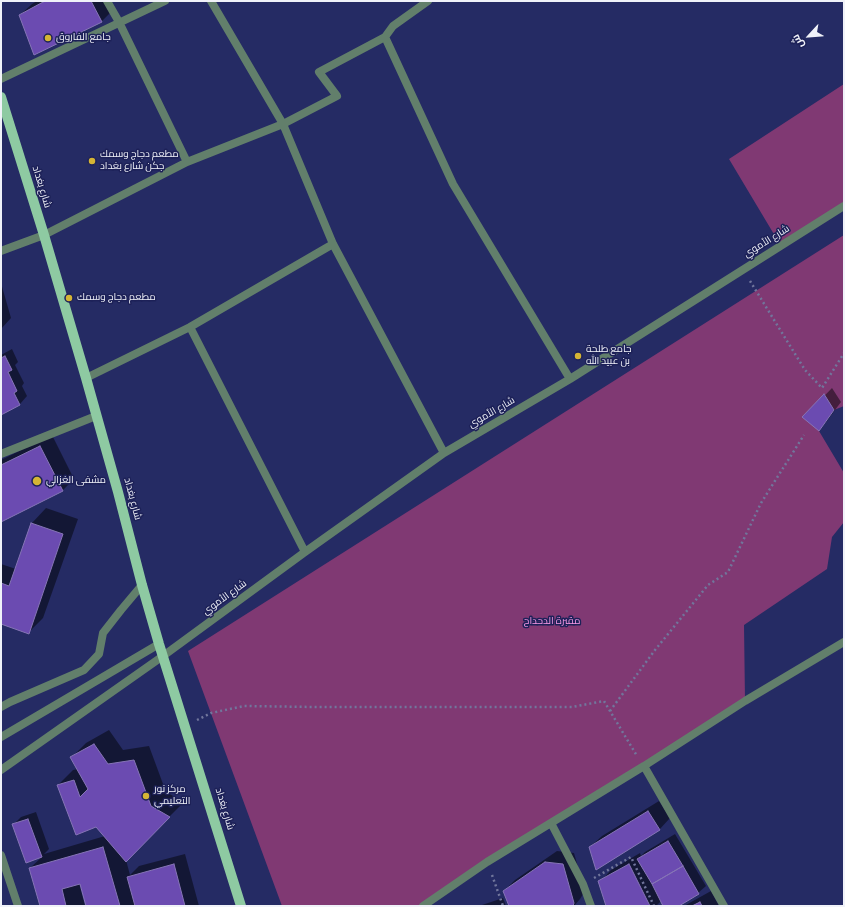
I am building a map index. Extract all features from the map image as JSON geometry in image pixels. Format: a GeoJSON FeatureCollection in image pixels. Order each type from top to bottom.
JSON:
{"type":"FeatureCollection","features":[{"type":"Feature","properties":{"kind":"main road","name":"شارع بغداد"},"geometry":{"type":"LineString","coordinates":[[1,97],[44,235],[86,378],[159,644],[186,726],[241,906]]}},
{"type":"Feature","properties":{"kind":"street"},"geometry":{"type":"LineString","coordinates":[[107,1],[119,22],[187,162]]}},
{"type":"Feature","properties":{"kind":"street"},"geometry":{"type":"LineString","coordinates":[[1,79],[165,1]]}},
{"type":"Feature","properties":{"kind":"street"},"geometry":{"type":"LineString","coordinates":[[211,1],[283,124],[333,244],[444,453]]}},
{"type":"Feature","properties":{"kind":"street"},"geometry":{"type":"LineString","coordinates":[[1,251],[44,235],[187,162],[283,124],[337,96],[319,72],[385,36],[393,26],[424,2]]}},
{"type":"Feature","properties":{"kind":"street"},"geometry":{"type":"LineString","coordinates":[[385,36],[453,184],[570,379]]}},
{"type":"Feature","properties":{"kind":"street","name":"شارع الأموي"},"geometry":{"type":"LineString","coordinates":[[1,770],[163,656],[444,453],[570,379],[844,206]]}},
{"type":"Feature","properties":{"kind":"street"},"geometry":{"type":"LineString","coordinates":[[86,378],[190,327],[333,244]]}},
{"type":"Feature","properties":{"kind":"street"},"geometry":{"type":"LineString","coordinates":[[190,327],[305,552]]}},
{"type":"Feature","properties":{"kind":"street"},"geometry":{"type":"LineString","coordinates":[[1,454],[96,416]]}},
{"type":"Feature","properties":{"kind":"street"},"geometry":{"type":"LineString","coordinates":[[1,707],[84,670],[99,654],[103,633],[142,585]]}},
{"type":"Feature","properties":{"kind":"street"},"geometry":{"type":"LineString","coordinates":[[423,906],[487,862],[644,766],[745,701],[844,642]]}},
{"type":"Feature","properties":{"kind":"street"},"geometry":{"type":"LineString","coordinates":[[1,737],[159,644]]}},
{"type":"Feature","properties":{"kind":"street"},"geometry":{"type":"LineString","coordinates":[[644,766],[724,906]]}},
{"type":"Feature","properties":{"kind":"street"},"geometry":{"type":"LineString","coordinates":[[551,823],[583,884],[591,906]]}},
{"type":"Feature","properties":{"kind":"street"},"geometry":{"type":"LineString","coordinates":[[1,855],[18,906]]}},
{"type":"Feature","properties":{"kind":"path"},"geometry":{"type":"LineString","coordinates":[[743,270],[805,370],[822,388],[844,353]]}},
{"type":"Feature","properties":{"kind":"path"},"geometry":{"type":"LineString","coordinates":[[610,711],[655,650],[708,585],[728,572],[762,503],[804,435]]}},
{"type":"Feature","properties":{"kind":"path"},"geometry":{"type":"LineString","coordinates":[[186,726],[211,713],[244,706],[572,707],[604,701],[644,766]]}},
{"type":"Feature","properties":{"kind":"path"},"geometry":{"type":"LineString","coordinates":[[583,884],[631,857],[654,906]]}},
{"type":"Feature","properties":{"kind":"path"},"geometry":{"type":"LineString","coordinates":[[487,862],[503,906]]}},
{"type":"Feature","properties":{"kind":"green space"},"geometry":{"type":"Polygon","coordinates":[[[844,84],[844,203],[781,246],[729,159],[844,84]]]}},
{"type":"Feature","properties":{"kind":"green space","name":"مقبرة الدحداح"},"geometry":{"type":"Polygon","coordinates":[[[844,235],[844,406],[834,410],[824,394],[819,431],[844,473],[844,522],[832,537],[827,569],[744,625],[745,701],[423,906],[282,906],[188,651],[844,235]]]}},
{"type":"Feature","properties":{"kind":"building","name":"جامع الفاروق"},"geometry":{"type":"Polygon","coordinates":[[[45,1],[91,1],[102,22],[34,55],[19,15],[45,1]]]}},
{"type":"Feature","properties":{"kind":"building"},"geometry":{"type":"Polygon","coordinates":[[[5,356],[12,370],[8,372],[17,391],[14,393],[20,405],[1,415],[1,358],[5,356]]]}},
{"type":"Feature","properties":{"kind":"building"},"geometry":{"type":"Polygon","coordinates":[[[824,394],[834,410],[819,431],[802,417],[824,394]]]}},
{"type":"Feature","properties":{"kind":"building"},"geometry":{"type":"Polygon","coordinates":[[[40,446],[63,491],[1,522],[1,465],[40,446]]]}},
{"type":"Feature","properties":{"kind":"building"},"geometry":{"type":"Polygon","coordinates":[[[31,523],[63,534],[29,634],[1,624],[1,583],[9,586],[31,523]]]}},
{"type":"Feature","properties":{"kind":"building"},"geometry":{"type":"Polygon","coordinates":[[[94,744],[108,764],[134,760],[151,806],[170,817],[126,862],[96,827],[76,835],[57,785],[74,780],[80,797],[88,789],[70,757],[94,744]]]}},
{"type":"Feature","properties":{"kind":"building"},"geometry":{"type":"Polygon","coordinates":[[[648,811],[660,830],[596,870],[589,847],[648,811]]]}},
{"type":"Feature","properties":{"kind":"building"},"geometry":{"type":"Polygon","coordinates":[[[28,819],[42,857],[26,863],[12,824],[28,819]]]}},
{"type":"Feature","properties":{"kind":"building"},"geometry":{"type":"Polygon","coordinates":[[[668,841],[683,866],[652,884],[637,859],[668,841]]]}},
{"type":"Feature","properties":{"kind":"building"},"geometry":{"type":"Polygon","coordinates":[[[103,847],[120,906],[86,906],[80,884],[62,889],[66,906],[40,906],[29,868],[103,847]]]}},
{"type":"Feature","properties":{"kind":"building"},"geometry":{"type":"Polygon","coordinates":[[[545,862],[563,864],[574,903],[573,906],[509,906],[503,891],[545,862]]]}},
{"type":"Feature","properties":{"kind":"building"},"geometry":{"type":"Polygon","coordinates":[[[174,864],[185,906],[135,906],[127,877],[174,864]]]}},
{"type":"Feature","properties":{"kind":"building"},"geometry":{"type":"Polygon","coordinates":[[[629,864],[650,906],[606,906],[598,881],[629,864]]]}},
{"type":"Feature","properties":{"kind":"building"},"geometry":{"type":"Polygon","coordinates":[[[683,866],[699,894],[679,906],[663,906],[652,884],[683,866]]]}},
{"type":"Feature","properties":{"kind":"building"},"geometry":{"type":"Polygon","coordinates":[[[700,902],[702,906],[692,906],[700,902]]]}},
{"type":"Feature","properties":{"kind":"place","name":"جامع الفاروق"},"geometry":{"type":"Point","coordinates":[48,38]}},
{"type":"Feature","properties":{"kind":"place","name":"مطعم دجاج وسمك جكن شارع بغداد"},"geometry":{"type":"Point","coordinates":[92,161]}},
{"type":"Feature","properties":{"kind":"place","name":"مطعم دجاج وسمك"},"geometry":{"type":"Point","coordinates":[69,298]}},
{"type":"Feature","properties":{"kind":"place","name":"جامع طلحة بن عبيد الله"},"geometry":{"type":"Point","coordinates":[578,356]}},
{"type":"Feature","properties":{"kind":"place","name":"مشفى الغزالي"},"geometry":{"type":"Point","coordinates":[37,481]}},
{"type":"Feature","properties":{"kind":"place","name":"مركز نور التعليمي"},"geometry":{"type":"Point","coordinates":[146,796]}}]}
